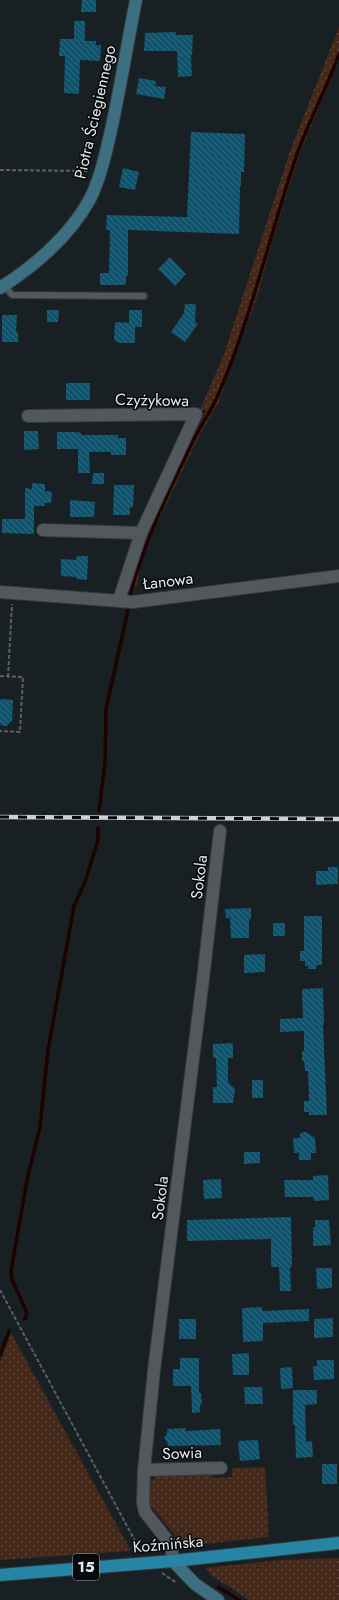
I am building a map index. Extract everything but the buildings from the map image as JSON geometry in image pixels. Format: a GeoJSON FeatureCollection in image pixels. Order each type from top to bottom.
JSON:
{"type":"FeatureCollection","features":[{"type":"Feature","properties":{"kind":"main road","name":"Koźmińska"},"geometry":{"type":"LineString","coordinates":[[0,1575],[173,1561],[339,1543]]}},
{"type":"Feature","properties":{"kind":"street","name":"Piotra Ściegiennego"},"geometry":{"type":"LineString","coordinates":[[2,287],[47,254],[77,220],[90,198],[100,171],[114,115],[136,0]]}},
{"type":"Feature","properties":{"kind":"street","name":"Czyżykowa"},"geometry":{"type":"LineString","coordinates":[[28,416],[196,414],[140,533],[119,600]]}},
{"type":"Feature","properties":{"kind":"street"},"geometry":{"type":"LineString","coordinates":[[43,530],[140,533]]}},
{"type":"Feature","properties":{"kind":"street","name":"Łanowa"},"geometry":{"type":"LineString","coordinates":[[6,592],[133,602],[339,576]]}},
{"type":"Feature","properties":{"kind":"street","name":"Sokola"},"geometry":{"type":"LineString","coordinates":[[173,1561],[171,1545],[145,1512],[143,1503],[144,1470],[154,1370],[220,831]]}},
{"type":"Feature","properties":{"kind":"street","name":"Sowia"},"geometry":{"type":"LineString","coordinates":[[144,1470],[221,1468]]}},
{"type":"Feature","properties":{"kind":"street"},"geometry":{"type":"LineString","coordinates":[[173,1561],[195,1584],[218,1600]]}},
{"type":"Feature","properties":{"kind":"lane"},"geometry":{"type":"LineString","coordinates":[[2,287],[12,295],[144,296]]}},
{"type":"Feature","properties":{"kind":"path"},"geometry":{"type":"LineString","coordinates":[[0,170],[100,171]]}},
{"type":"Feature","properties":{"kind":"path"},"geometry":{"type":"LineString","coordinates":[[6,592],[8,677]]}},
{"type":"Feature","properties":{"kind":"path"},"geometry":{"type":"LineString","coordinates":[[0,676],[23,677],[20,732],[0,731]]}},
{"type":"Feature","properties":{"kind":"path"},"geometry":{"type":"LineString","coordinates":[[0,1290],[142,1554]]}},
{"type":"Feature","properties":{"kind":"shaded area"},"geometry":{"type":"Polygon","coordinates":[[[339,27],[339,59],[299,155],[276,228],[257,297],[218,403],[198,438],[149,540],[139,569],[137,586],[130,586],[147,534],[207,410],[200,410],[224,354],[290,151],[339,27]]]}},
{"type":"Feature","properties":{"kind":"shaded area"},"geometry":{"type":"Polygon","coordinates":[[[11,1333],[131,1551],[0,1560],[0,1363],[11,1333]]]}},
{"type":"Feature","properties":{"kind":"shaded area"},"geometry":{"type":"Polygon","coordinates":[[[265,1467],[269,1537],[184,1546],[149,1504],[151,1481],[157,1476],[212,1473],[212,1478],[232,1477],[232,1468],[265,1467]]]}},
{"type":"Feature","properties":{"kind":"shaded area"},"geometry":{"type":"Polygon","coordinates":[[[339,1558],[339,1600],[249,1600],[211,1575],[205,1568],[280,1560],[339,1558]]]}},
{"type":"Feature","properties":{"kind":"waterway"},"geometry":{"type":"LineString","coordinates":[[130,595],[142,555],[158,516],[193,441],[216,399],[230,365],[241,336],[295,160],[339,54]]}},
{"type":"Feature","properties":{"kind":"waterway"},"geometry":{"type":"LineString","coordinates":[[99,811],[105,762],[106,709],[128,610]]}},
{"type":"Feature","properties":{"kind":"waterway"},"geometry":{"type":"LineString","coordinates":[[25,1319],[27,1313],[12,1280],[11,1271],[27,1180],[40,1127],[48,1050],[74,906],[85,882],[98,840],[98,828]]}},
{"type":"Feature","properties":{"kind":"waterway"},"geometry":{"type":"LineString","coordinates":[[0,1355],[9,1331]]}},
{"type":"Feature","properties":{"kind":"waterway"},"geometry":{"type":"LineString","coordinates":[[218,1587],[239,1600]]}},
{"type":"Feature","properties":{"kind":"railway"},"geometry":{"type":"LineString","coordinates":[[0,817],[339,819]]}}]}
